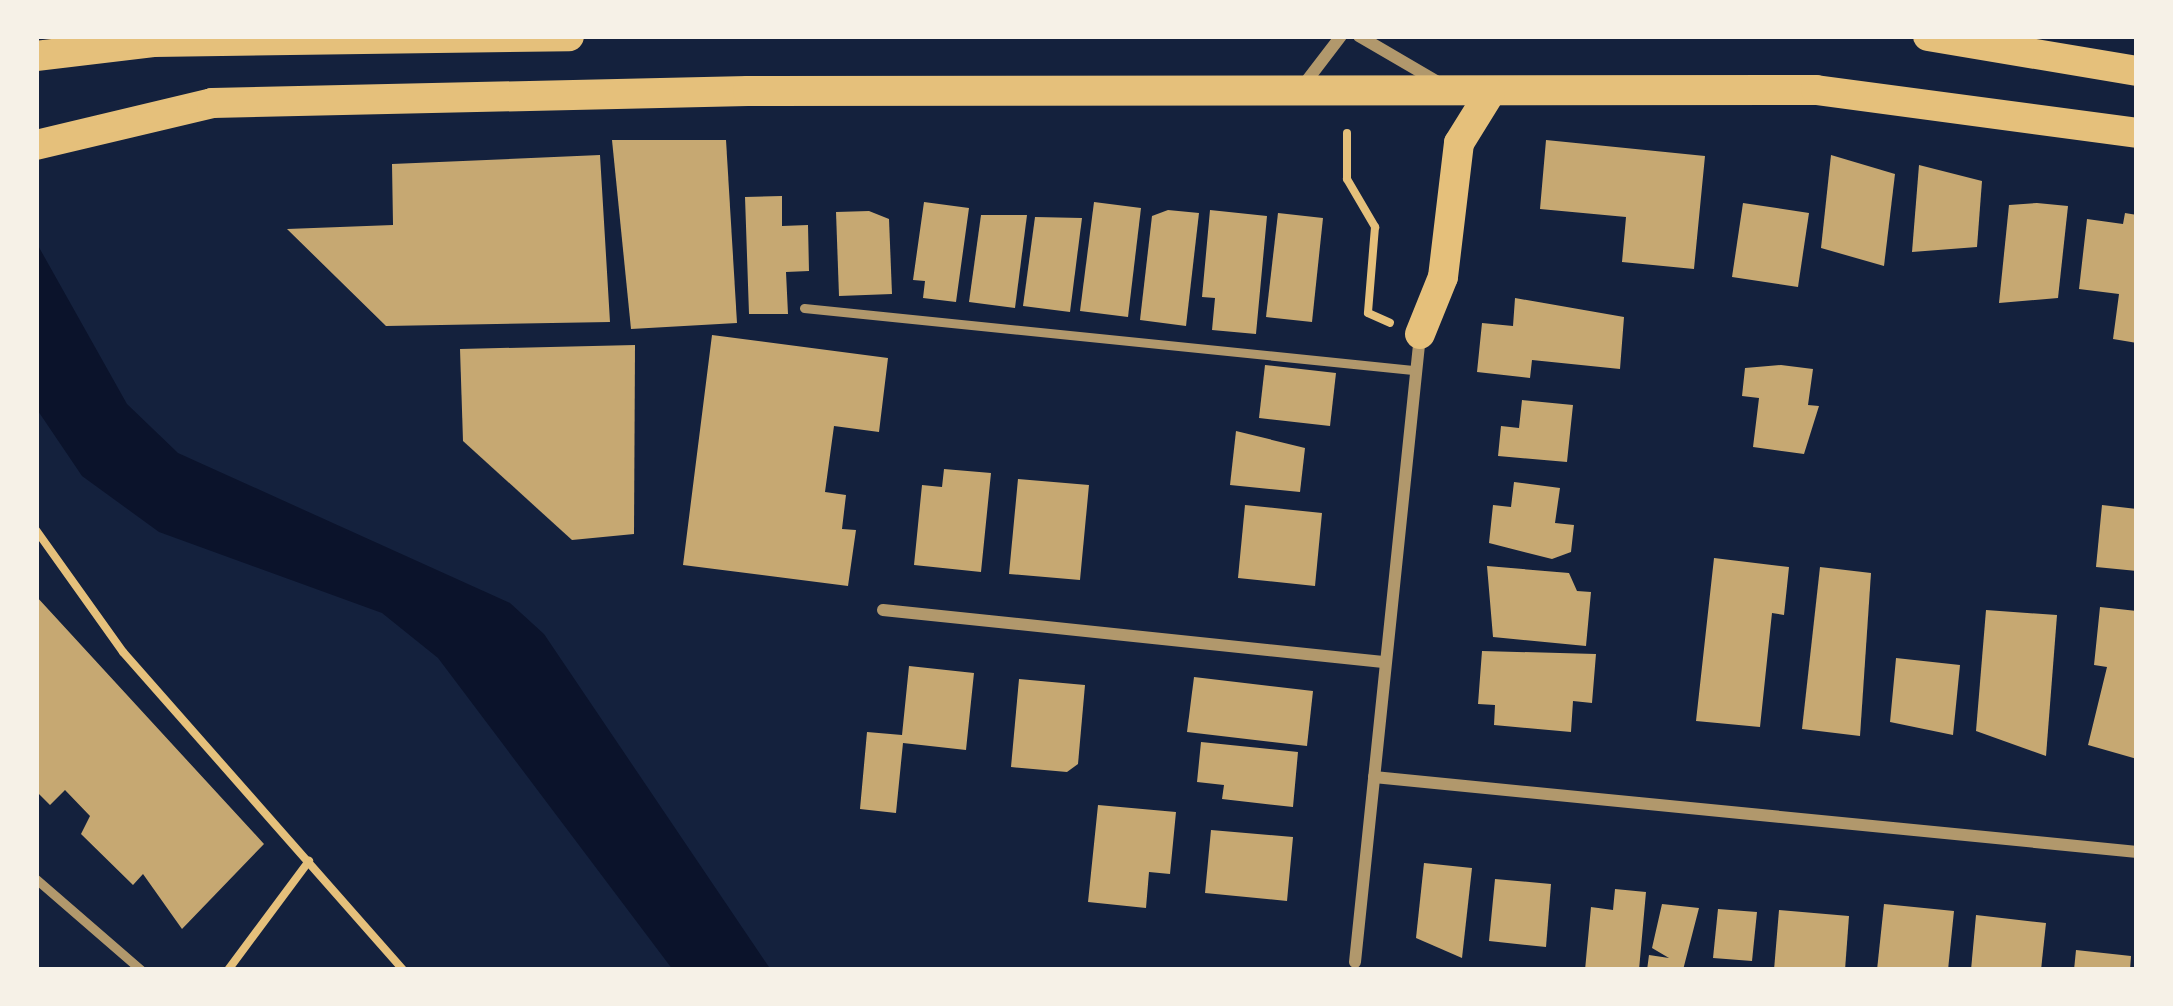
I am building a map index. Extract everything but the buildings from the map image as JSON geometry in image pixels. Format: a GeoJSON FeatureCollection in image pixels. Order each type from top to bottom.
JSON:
{"type":"FeatureCollection","features":[{"type":"Feature","properties":{"kind":"main road"},"geometry":{"type":"LineString","coordinates":[[36,56],[94,47],[569,36]]}},
{"type":"Feature","properties":{"kind":"main road"},"geometry":{"type":"LineString","coordinates":[[1928,36],[2137,71]]}},
{"type":"Feature","properties":{"kind":"main road"},"geometry":{"type":"LineString","coordinates":[[1420,334],[1443,277],[1460,143],[1490,93]]}},
{"type":"Feature","properties":{"kind":"main road"},"geometry":{"type":"LineString","coordinates":[[36,145],[113,123],[338,97],[1874,94],[2137,133]]}},
{"type":"Feature","properties":{"kind":"street"},"geometry":{"type":"LineString","coordinates":[[1295,95],[1341,36]]}},
{"type":"Feature","properties":{"kind":"street"},"geometry":{"type":"LineString","coordinates":[[1359,36],[1454,94]]}},
{"type":"Feature","properties":{"kind":"street"},"geometry":{"type":"LineString","coordinates":[[1357,966],[1383,662],[1420,334]]}},
{"type":"Feature","properties":{"kind":"street"},"geometry":{"type":"LineString","coordinates":[[883,610],[1383,662]]}},
{"type":"Feature","properties":{"kind":"street"},"geometry":{"type":"LineString","coordinates":[[1374,777],[2137,852]]}},
{"type":"Feature","properties":{"kind":"lane"},"geometry":{"type":"LineString","coordinates":[[804,308],[1414,370]]}},
{"type":"Feature","properties":{"kind":"lane"},"geometry":{"type":"LineString","coordinates":[[36,879],[141,970]]}},
{"type":"Feature","properties":{"kind":"path"},"geometry":{"type":"LineString","coordinates":[[1347,133],[1347,179],[1375,227],[1368,314],[1420,334]]}},
{"type":"Feature","properties":{"kind":"path"},"geometry":{"type":"LineString","coordinates":[[36,530],[123,652],[403,970]]}},
{"type":"Feature","properties":{"kind":"path"},"geometry":{"type":"LineString","coordinates":[[227,970],[309,861]]}},
{"type":"Feature","properties":{"kind":"water"},"geometry":{"type":"Polygon","coordinates":[[[36,242],[127,404],[178,453],[510,603],[544,634],[771,970],[673,970],[438,658],[382,613],[159,532],[82,476],[36,408],[36,242]]]}}]}
